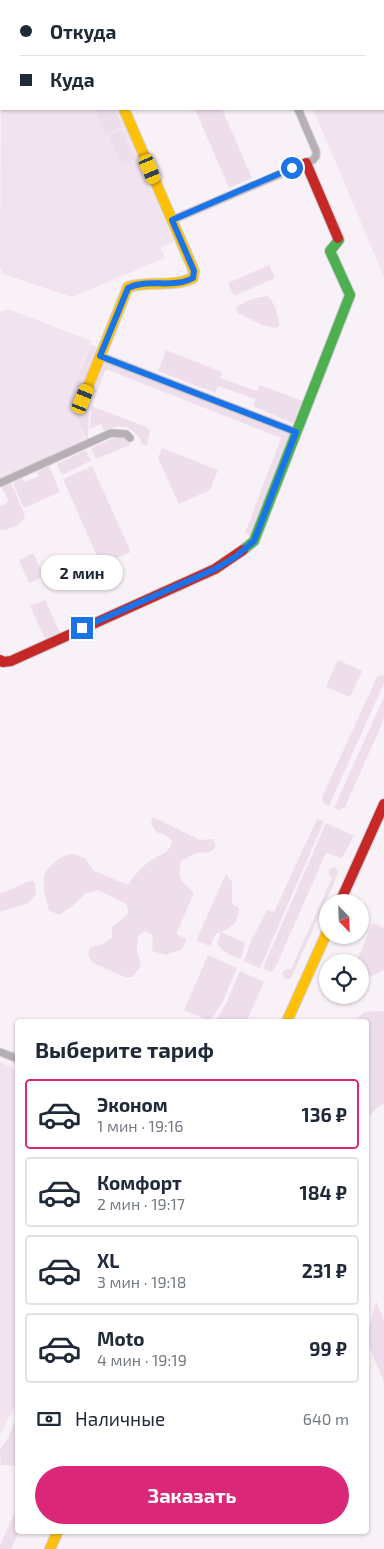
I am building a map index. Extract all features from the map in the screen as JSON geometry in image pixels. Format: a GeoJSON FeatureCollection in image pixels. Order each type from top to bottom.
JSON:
{"type":"FeatureCollection","features":[{"type":"Feature","properties":{"kind":"street"},"geometry":{"type":"LineString","coordinates":[[83,399],[128,288],[139,284],[182,283],[193,278],[194,271],[124,110]]}},
{"type":"Feature","properties":{"kind":"street"},"geometry":{"type":"LineString","coordinates":[[172,220],[316,156],[316,151],[298,110]]}},
{"type":"Feature","properties":{"kind":"street"},"geometry":{"type":"LineString","coordinates":[[0,660],[3,662],[11,660],[215,569],[235,557],[254,541],[350,295],[330,251],[339,240],[306,162]]}},
{"type":"Feature","properties":{"kind":"street"},"geometry":{"type":"LineString","coordinates":[[100,356],[296,432]]}},
{"type":"Feature","properties":{"kind":"street"},"geometry":{"type":"LineString","coordinates":[[0,483],[111,433],[126,434],[130,438]]}},
{"type":"Feature","properties":{"kind":"street"},"geometry":{"type":"LineString","coordinates":[[344,894],[384,804]]}},
{"type":"Feature","properties":{"kind":"street"},"geometry":{"type":"LineString","coordinates":[[288,1019],[322,944]]}},
{"type":"Feature","properties":{"kind":"street"},"geometry":{"type":"LineString","coordinates":[[0,1052],[15,1058]]}},
{"type":"Feature","properties":{"kind":"street"},"geometry":{"type":"LineString","coordinates":[[50,1549],[57,1534]]}},
{"type":"Feature","properties":{"kind":"shaded area"},"geometry":{"type":"Polygon","coordinates":[[[1,110],[118,110],[174,242],[161,248],[165,258],[72,297],[3,274],[0,267],[1,110]]]}},
{"type":"Feature","properties":{"kind":"shaded area"},"geometry":{"type":"Polygon","coordinates":[[[94,110],[114,110],[122,127],[105,134],[94,110]]]}},
{"type":"Feature","properties":{"kind":"shaded area"},"geometry":{"type":"Polygon","coordinates":[[[195,110],[222,110],[252,178],[229,188],[195,110]]]}},
{"type":"Feature","properties":{"kind":"shaded area"},"geometry":{"type":"Polygon","coordinates":[[[313,110],[384,110],[384,277],[313,110]]]}},
{"type":"Feature","properties":{"kind":"shaded area"},"geometry":{"type":"Polygon","coordinates":[[[122,130],[135,159],[121,165],[109,136],[122,130]]]}},
{"type":"Feature","properties":{"kind":"shaded area"},"geometry":{"type":"Polygon","coordinates":[[[269,265],[275,278],[234,296],[228,283],[269,265]]]}},
{"type":"Feature","properties":{"kind":"shaded area"},"geometry":{"type":"Polygon","coordinates":[[[268,296],[275,306],[280,326],[275,328],[262,325],[238,313],[236,308],[244,303],[268,296]]]}},
{"type":"Feature","properties":{"kind":"shaded area"},"geometry":{"type":"Polygon","coordinates":[[[8,309],[92,341],[68,399],[86,441],[0,480],[0,312],[8,309]]]}},
{"type":"Feature","properties":{"kind":"shaded area"},"geometry":{"type":"Polygon","coordinates":[[[91,345],[97,347],[78,399],[89,405],[87,441],[68,399],[91,345]]]}},
{"type":"Feature","properties":{"kind":"shaded area"},"geometry":{"type":"Polygon","coordinates":[[[166,350],[222,372],[220,378],[257,391],[260,385],[303,401],[294,424],[253,406],[255,399],[218,386],[215,393],[158,371],[166,350]]]}},
{"type":"Feature","properties":{"kind":"shaded area"},"geometry":{"type":"Polygon","coordinates":[[[103,359],[295,433],[254,536],[245,533],[281,438],[106,369],[96,393],[91,391],[103,359]]]}},
{"type":"Feature","properties":{"kind":"shaded area"},"geometry":{"type":"Polygon","coordinates":[[[91,406],[147,427],[150,431],[147,445],[143,445],[132,430],[122,426],[104,431],[101,424],[90,429],[91,406]]]}},
{"type":"Feature","properties":{"kind":"shaded area"},"geometry":{"type":"Polygon","coordinates":[[[116,437],[124,438],[130,445],[96,459],[91,448],[116,437]]]}},
{"type":"Feature","properties":{"kind":"shaded area"},"geometry":{"type":"Polygon","coordinates":[[[162,448],[218,470],[210,490],[179,504],[158,458],[162,448]]]}},
{"type":"Feature","properties":{"kind":"shaded area"},"geometry":{"type":"Polygon","coordinates":[[[86,450],[91,461],[62,475],[57,464],[86,450]]]}},
{"type":"Feature","properties":{"kind":"shaded area"},"geometry":{"type":"Polygon","coordinates":[[[49,466],[60,492],[24,508],[13,483],[22,478],[24,482],[39,476],[37,472],[49,466]]]}},
{"type":"Feature","properties":{"kind":"shaded area"},"geometry":{"type":"Polygon","coordinates":[[[92,466],[131,552],[101,565],[63,479],[92,466]]]}},
{"type":"Feature","properties":{"kind":"shaded area"},"geometry":{"type":"Polygon","coordinates":[[[8,482],[11,483],[25,515],[22,522],[8,529],[0,530],[0,506],[9,502],[2,485],[8,482]]]}},
{"type":"Feature","properties":{"kind":"shaded area"},"geometry":{"type":"Polygon","coordinates":[[[33,553],[44,576],[29,583],[19,560],[33,553]]]}},
{"type":"Feature","properties":{"kind":"shaded area"},"geometry":{"type":"Polygon","coordinates":[[[45,600],[60,633],[45,639],[30,606],[45,600]]]}},
{"type":"Feature","properties":{"kind":"shaded area"},"geometry":{"type":"Polygon","coordinates":[[[338,660],[362,671],[350,697],[326,687],[338,660]]]}},
{"type":"Feature","properties":{"kind":"shaded area"},"geometry":{"type":"Polygon","coordinates":[[[384,675],[384,683],[329,806],[324,804],[322,797],[377,677],[384,675]]]}},
{"type":"Feature","properties":{"kind":"shaded area"},"geometry":{"type":"Polygon","coordinates":[[[384,697],[384,719],[345,807],[339,810],[334,808],[384,697]]]}},
{"type":"Feature","properties":{"kind":"shaded area"},"geometry":{"type":"Polygon","coordinates":[[[153,817],[200,840],[213,839],[216,846],[211,852],[196,853],[181,861],[181,879],[194,893],[176,934],[187,939],[182,949],[166,955],[152,951],[153,935],[145,931],[138,936],[137,951],[141,966],[132,977],[125,977],[93,963],[88,955],[90,947],[101,945],[112,938],[112,927],[129,913],[126,904],[98,890],[85,894],[59,915],[49,910],[44,890],[44,878],[48,869],[55,861],[74,854],[85,858],[94,871],[128,885],[144,866],[167,851],[171,845],[172,841],[165,835],[156,832],[151,823],[153,817]]]}},
{"type":"Feature","properties":{"kind":"shaded area"},"geometry":{"type":"Polygon","coordinates":[[[317,819],[324,821],[260,968],[244,961],[251,941],[267,910],[274,912],[317,819]]]}},
{"type":"Feature","properties":{"kind":"shaded area"},"geometry":{"type":"Polygon","coordinates":[[[326,823],[354,836],[342,858],[326,853],[276,966],[271,972],[263,968],[326,823]]]}},
{"type":"Feature","properties":{"kind":"shaded area"},"geometry":{"type":"Polygon","coordinates":[[[335,867],[338,872],[329,894],[325,894],[332,878],[328,874],[330,868],[335,867]]]}},
{"type":"Feature","properties":{"kind":"shaded area"},"geometry":{"type":"Polygon","coordinates":[[[226,874],[232,882],[232,904],[239,908],[238,915],[232,926],[215,935],[210,946],[196,941],[226,874]]]}},
{"type":"Feature","properties":{"kind":"shaded area"},"geometry":{"type":"Polygon","coordinates":[[[32,880],[35,883],[36,893],[29,903],[0,912],[0,894],[32,880]]]}},
{"type":"Feature","properties":{"kind":"shaded area"},"geometry":{"type":"Polygon","coordinates":[[[319,907],[319,916],[292,976],[290,979],[285,979],[282,972],[286,969],[291,969],[319,907]]]}},
{"type":"Feature","properties":{"kind":"shaded area"},"geometry":{"type":"Polygon","coordinates":[[[373,923],[384,928],[384,970],[369,977],[369,954],[359,954],[364,944],[369,944],[369,932],[373,923]]]}},
{"type":"Feature","properties":{"kind":"shaded area"},"geometry":{"type":"Polygon","coordinates":[[[221,932],[245,943],[241,959],[221,949],[217,943],[221,932]]]}},
{"type":"Feature","properties":{"kind":"shaded area"},"geometry":{"type":"Polygon","coordinates":[[[208,955],[237,968],[222,1003],[211,1019],[205,1019],[184,1010],[208,955]]]}},
{"type":"Feature","properties":{"kind":"shaded area"},"geometry":{"type":"Polygon","coordinates":[[[240,971],[264,982],[248,1019],[216,1019],[226,1004],[240,971]]]}},
{"type":"Feature","properties":{"kind":"shaded area"},"geometry":{"type":"Polygon","coordinates":[[[384,1011],[384,1104],[379,1106],[369,1116],[369,1019],[357,1019],[365,1012],[384,1011]]]}},
{"type":"Feature","properties":{"kind":"shaded area"},"geometry":{"type":"Polygon","coordinates":[[[0,1062],[15,1069],[15,1405],[0,1435],[0,1062]]]}},
{"type":"Feature","properties":{"kind":"shaded area"},"geometry":{"type":"Polygon","coordinates":[[[376,1301],[384,1320],[384,1382],[369,1347],[369,1328],[376,1301]]]}},
{"type":"Feature","properties":{"kind":"shaded area"},"geometry":{"type":"Polygon","coordinates":[[[15,1422],[15,1466],[1,1465],[0,1449],[7,1440],[15,1422]]]}},
{"type":"Feature","properties":{"kind":"shaded area"},"geometry":{"type":"Polygon","coordinates":[[[15,1512],[15,1534],[18,1534],[11,1549],[0,1549],[0,1545],[15,1512]]]}},
{"type":"Feature","properties":{"kind":"traffic: fast"},"geometry":{"type":"LineString","coordinates":[[243,550],[254,541],[350,295],[330,251],[339,240],[338,238]]}},
{"type":"Feature","properties":{"kind":"traffic: slow"},"geometry":{"type":"LineString","coordinates":[[83,399],[128,287],[144,284],[177,283],[193,278],[194,271],[124,110]]}},
{"type":"Feature","properties":{"kind":"traffic: slow"},"geometry":{"type":"LineString","coordinates":[[288,1019],[322,944]]}},
{"type":"Feature","properties":{"kind":"traffic: slow"},"geometry":{"type":"LineString","coordinates":[[50,1549],[57,1534]]}},
{"type":"Feature","properties":{"kind":"traffic: jam"},"geometry":{"type":"LineString","coordinates":[[306,163],[338,238]]}},
{"type":"Feature","properties":{"kind":"traffic: jam"},"geometry":{"type":"LineString","coordinates":[[0,660],[3,662],[11,661],[215,569],[243,550]]}},
{"type":"Feature","properties":{"kind":"traffic: jam"},"geometry":{"type":"LineString","coordinates":[[344,894],[384,804]]}},
{"type":"Feature","properties":{"kind":"route"},"geometry":{"type":"LineString","coordinates":[[82,628],[215,569],[235,557],[254,541],[296,432],[100,356],[128,288],[139,284],[182,283],[193,278],[194,271],[172,220],[292,168]]}}]}
